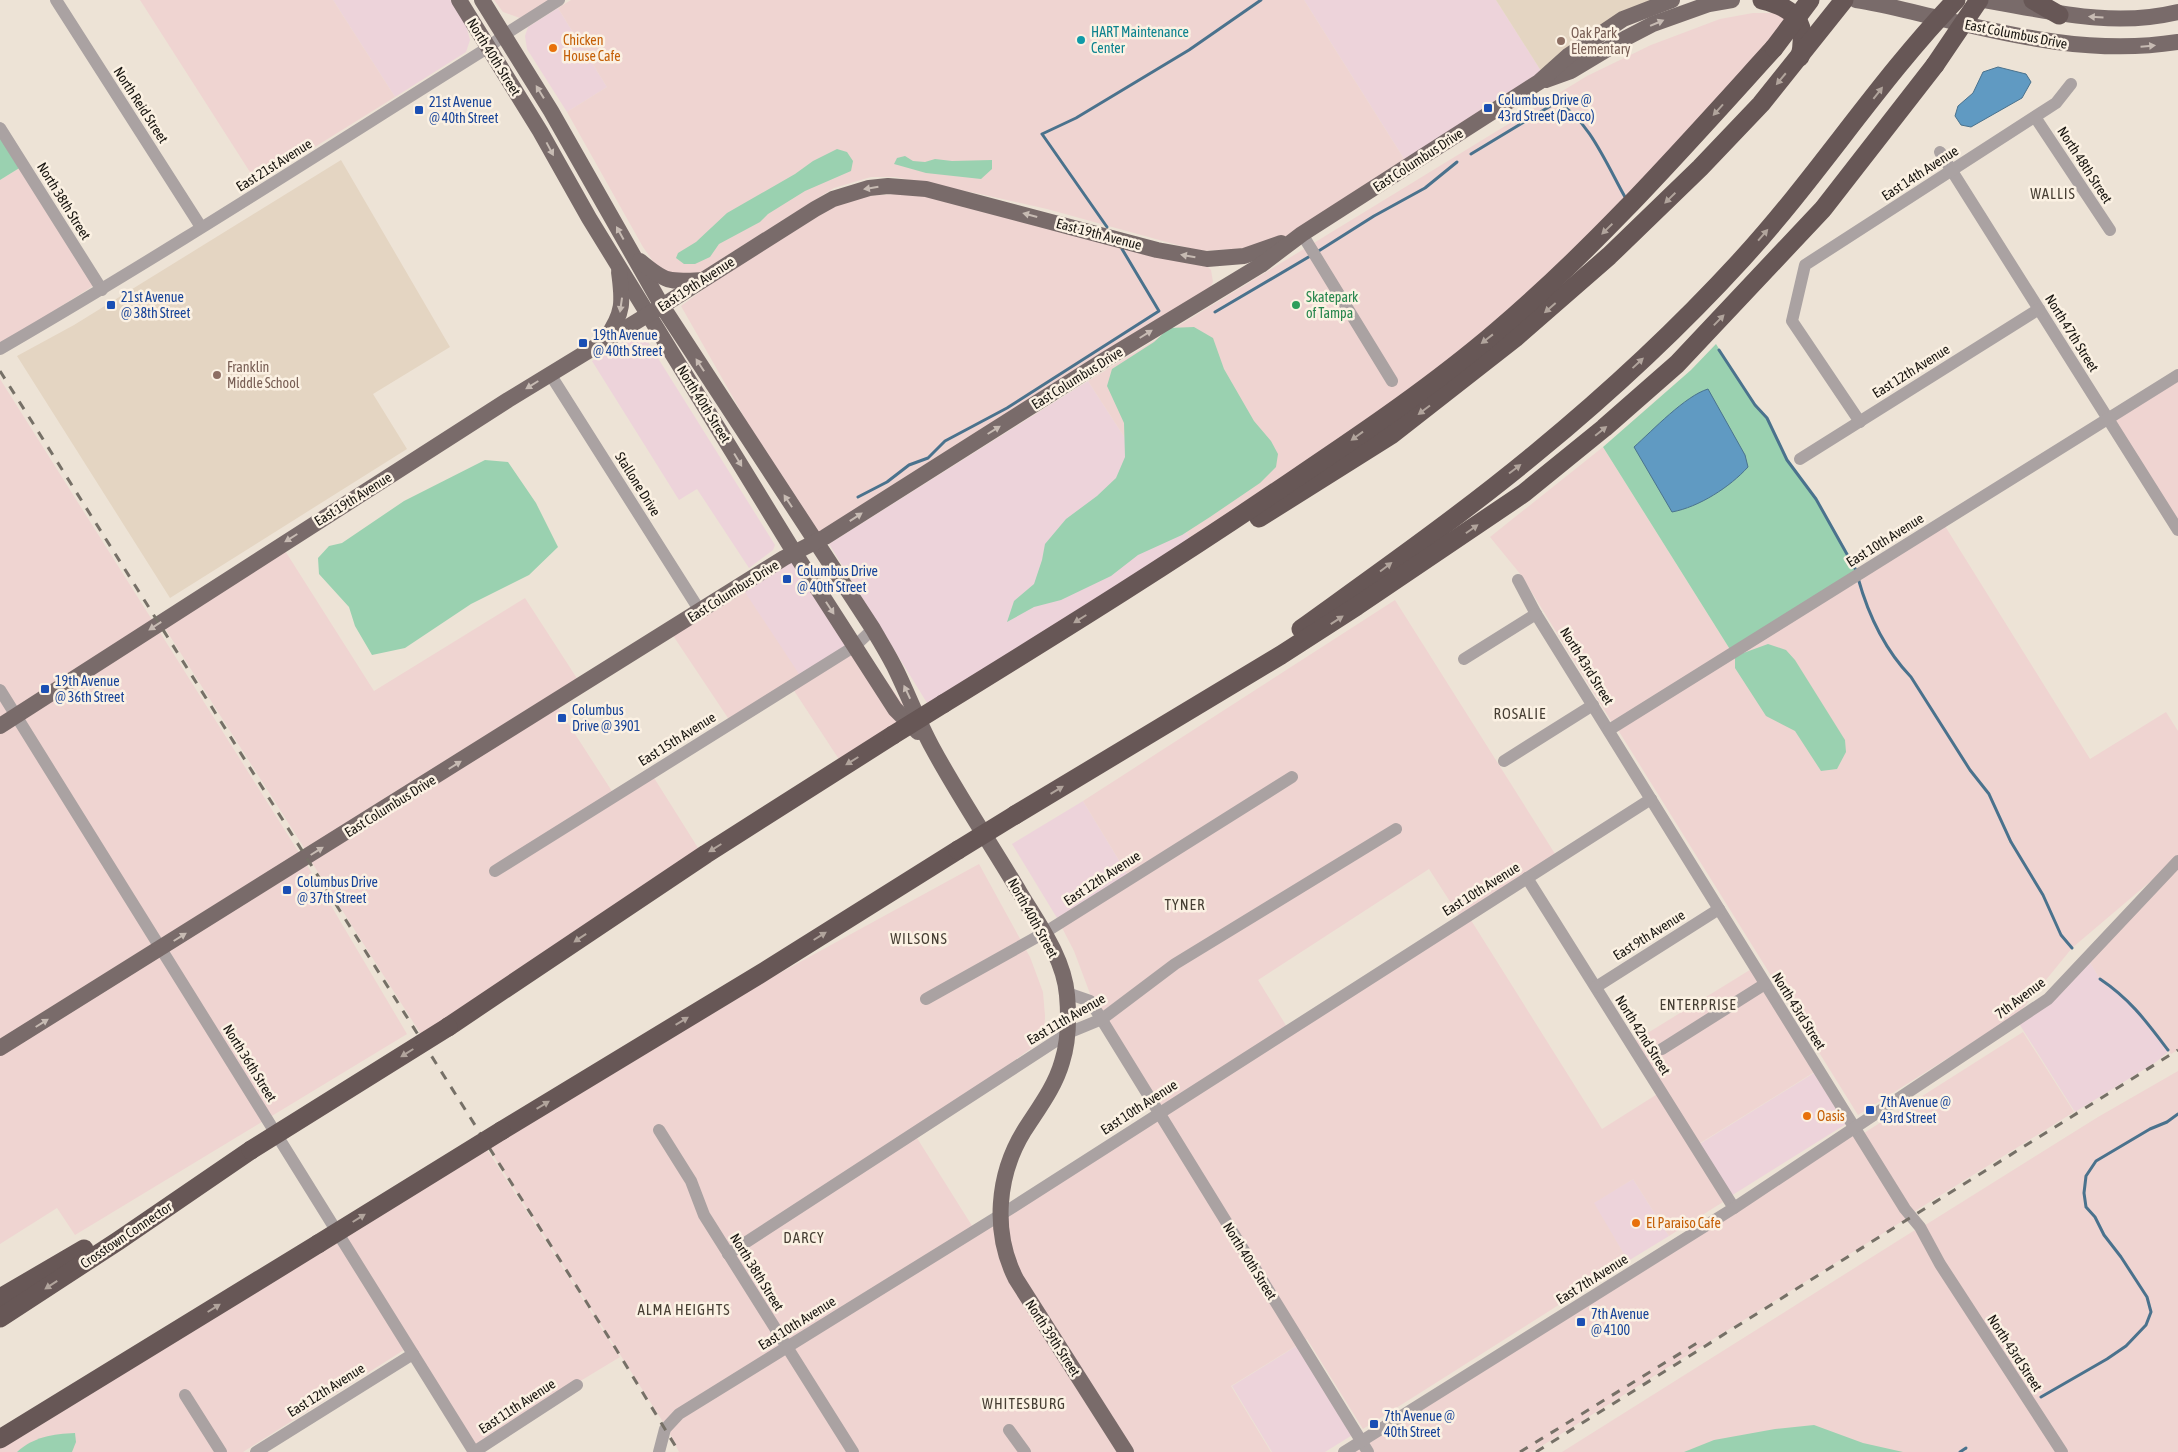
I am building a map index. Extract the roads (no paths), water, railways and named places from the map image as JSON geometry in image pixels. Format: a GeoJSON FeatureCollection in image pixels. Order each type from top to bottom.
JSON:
{"type":"FeatureCollection","features":[{"type":"Feature","properties":{"kind":"highway"},"geometry":{"type":"LineString","coordinates":[[1762,0],[1781,4],[1792,12],[1800,25],[1804,41],[1800,57]]}},
{"type":"Feature","properties":{"kind":"highway"},"geometry":{"type":"LineString","coordinates":[[0,1298],[251,1150],[448,1027],[706,854],[893,734],[1122,594],[1345,445],[1424,388],[1496,332],[1552,282],[1625,211],[1774,48],[1810,0]]}},
{"type":"Feature","properties":{"kind":"highway"},"geometry":{"type":"LineString","coordinates":[[1122,594],[1258,518],[1391,436],[1515,338],[1610,256],[1700,168],[1761,104],[1844,0]]}},
{"type":"Feature","properties":{"kind":"highway"},"geometry":{"type":"LineString","coordinates":[[1176,718],[1459,512],[1534,454],[1603,396],[1671,332],[1743,258],[1808,183],[1912,50],[1956,0]]}},
{"type":"Feature","properties":{"kind":"highway"},"geometry":{"type":"LineString","coordinates":[[2,1444],[172,1334],[501,1131],[766,971],[1015,815],[1281,655],[1436,554],[1524,493],[1604,428],[1677,364],[1823,209],[1935,65],[1979,0]]}},
{"type":"Feature","properties":{"kind":"highway"},"geometry":{"type":"LineString","coordinates":[[2033,0],[2060,15]]}},
{"type":"Feature","properties":{"kind":"highway"},"geometry":{"type":"LineString","coordinates":[[1912,50],[1936,35],[1970,25]]}},
{"type":"Feature","properties":{"kind":"highway","name":"Crosstown Connector"},"geometry":{"type":"LineString","coordinates":[[0,1318],[118,1241],[251,1150]]}},
{"type":"Feature","properties":{"kind":"main road","name":"North 40th Street"},"geometry":{"type":"LineString","coordinates":[[458,0],[540,131],[618,265],[655,310],[873,629],[896,670],[932,746],[1044,932],[1060,966],[1068,993],[1068,1033],[1062,1063],[1047,1097],[1023,1133],[1008,1163],[1000,1215]]}},
{"type":"Feature","properties":{"kind":"main road","name":"North 40th Street"},"geometry":{"type":"LineString","coordinates":[[482,0],[551,111],[632,255],[655,310],[794,552],[895,709],[932,746]]}},
{"type":"Feature","properties":{"kind":"main road"},"geometry":{"type":"LineString","coordinates":[[1624,19],[1654,0]]}},
{"type":"Feature","properties":{"kind":"main road","name":"East Columbus Drive"},"geometry":{"type":"LineString","coordinates":[[0,1048],[162,949],[794,552],[815,542],[1261,265],[1302,234],[1539,82],[1568,56],[1624,19],[1672,0]]}},
{"type":"Feature","properties":{"kind":"main road","name":"East Columbus Drive"},"geometry":{"type":"LineString","coordinates":[[1539,82],[1571,71],[1653,24],[1709,4],[1732,0]]}},
{"type":"Feature","properties":{"kind":"main road","name":"East Columbus Drive"},"geometry":{"type":"LineString","coordinates":[[1856,0],[1938,19],[2067,44],[2147,47],[2178,42]]}},
{"type":"Feature","properties":{"kind":"main road","name":"East Columbus Drive"},"geometry":{"type":"LineString","coordinates":[[1984,0],[2060,15],[2132,18],[2178,12]]}},
{"type":"Feature","properties":{"kind":"main road","name":"East 19th Avenue"},"geometry":{"type":"LineString","coordinates":[[0,726],[550,374],[796,220],[827,202],[852,192],[888,186],[926,189],[1157,250],[1207,259],[1221,260],[1244,256],[1302,234]]}},
{"type":"Feature","properties":{"kind":"main road"},"geometry":{"type":"LineString","coordinates":[[632,255],[664,279],[680,281],[704,279]]}},
{"type":"Feature","properties":{"kind":"main road"},"geometry":{"type":"LineString","coordinates":[[1221,260],[1225,273],[1223,287]]}},
{"type":"Feature","properties":{"kind":"main road"},"geometry":{"type":"LineString","coordinates":[[604,341],[614,326],[622,304],[618,265]]}},
{"type":"Feature","properties":{"kind":"main road","name":"North 39th Street"},"geometry":{"type":"LineString","coordinates":[[1000,1215],[1003,1239],[1013,1274],[1126,1452]]}},
{"type":"Feature","properties":{"kind":"street","name":"North Reid Street"},"geometry":{"type":"LineString","coordinates":[[56,0],[201,227]]}},
{"type":"Feature","properties":{"kind":"street","name":"East 21st Avenue"},"geometry":{"type":"LineString","coordinates":[[0,349],[102,290],[283,178],[489,47],[504,35],[559,0]]}},
{"type":"Feature","properties":{"kind":"street","name":"East 14th Avenue"},"geometry":{"type":"LineString","coordinates":[[1860,422],[1792,321],[1806,265],[2056,103],[2071,84]]}},
{"type":"Feature","properties":{"kind":"street","name":"North 48th Street"},"geometry":{"type":"LineString","coordinates":[[2035,116],[2110,230]]}},
{"type":"Feature","properties":{"kind":"street","name":"North 38th Street"},"geometry":{"type":"LineString","coordinates":[[0,128],[102,290]]}},
{"type":"Feature","properties":{"kind":"street","name":"North 47th Street"},"geometry":{"type":"LineString","coordinates":[[1940,152],[2178,530]]}},
{"type":"Feature","properties":{"kind":"street"},"geometry":{"type":"LineString","coordinates":[[1302,234],[1392,381]]}},
{"type":"Feature","properties":{"kind":"street","name":"East 12th Avenue"},"geometry":{"type":"LineString","coordinates":[[1800,459],[2039,309]]}},
{"type":"Feature","properties":{"kind":"street","name":"Stallone Drive"},"geometry":{"type":"LineString","coordinates":[[550,374],[700,611]]}},
{"type":"Feature","properties":{"kind":"street","name":"East 10th Avenue"},"geometry":{"type":"LineString","coordinates":[[1609,730],[2178,375]]}},
{"type":"Feature","properties":{"kind":"street","name":"North 43rd Street"},"geometry":{"type":"LineString","coordinates":[[1518,580],[1536,614],[1904,1209],[1920,1227],[1940,1264],[2062,1452]]}},
{"type":"Feature","properties":{"kind":"street"},"geometry":{"type":"LineString","coordinates":[[1464,659],[1536,614]]}},
{"type":"Feature","properties":{"kind":"street","name":"East 15th Avenue"},"geometry":{"type":"LineString","coordinates":[[495,871],[855,646],[873,629]]}},
{"type":"Feature","properties":{"kind":"street","name":"North 36th Street"},"geometry":{"type":"LineString","coordinates":[[0,690],[474,1452]]}},
{"type":"Feature","properties":{"kind":"street"},"geometry":{"type":"LineString","coordinates":[[1504,761],[1593,705]]}},
{"type":"Feature","properties":{"kind":"street","name":"East 12th Avenue"},"geometry":{"type":"LineString","coordinates":[[926,999],[1044,932],[1292,777]]}},
{"type":"Feature","properties":{"kind":"street","name":"East 10th Avenue"},"geometry":{"type":"LineString","coordinates":[[660,1452],[665,1429],[679,1414],[1000,1215],[1651,799]]}},
{"type":"Feature","properties":{"kind":"street","name":"East 11th Avenue"},"geometry":{"type":"LineString","coordinates":[[728,1254],[1068,1033],[1102,1019],[1175,964],[1396,829]]}},
{"type":"Feature","properties":{"kind":"street","name":"7th Avenue"},"geometry":{"type":"LineString","coordinates":[[1854,1127],[1925,1083],[2048,999],[2178,861]]}},
{"type":"Feature","properties":{"kind":"street","name":"North 42nd Street"},"geometry":{"type":"LineString","coordinates":[[1527,878],[1734,1208]]}},
{"type":"Feature","properties":{"kind":"street","name":"East 9th Avenue"},"geometry":{"type":"LineString","coordinates":[[1596,987],[1719,909]]}},
{"type":"Feature","properties":{"kind":"street"},"geometry":{"type":"LineString","coordinates":[[1662,1048],[1765,984]]}},
{"type":"Feature","properties":{"kind":"street","name":"North 40th Street"},"geometry":{"type":"LineString","coordinates":[[1068,993],[1090,1001],[1102,1019],[1364,1447]]}},
{"type":"Feature","properties":{"kind":"street","name":"East 7th Avenue"},"geometry":{"type":"LineString","coordinates":[[1344,1452],[1364,1447],[1734,1208],[1854,1127]]}},
{"type":"Feature","properties":{"kind":"street","name":"North 38th Street"},"geometry":{"type":"LineString","coordinates":[[659,1130],[691,1181],[701,1210],[853,1452]]}},
{"type":"Feature","properties":{"kind":"street","name":"East 12th Avenue"},"geometry":{"type":"LineString","coordinates":[[256,1452],[413,1354]]}},
{"type":"Feature","properties":{"kind":"street","name":"East 11th Avenue"},"geometry":{"type":"LineString","coordinates":[[474,1452],[577,1384]]}},
{"type":"Feature","properties":{"kind":"street"},"geometry":{"type":"LineString","coordinates":[[185,1395],[221,1452]]}},
{"type":"Feature","properties":{"kind":"street"},"geometry":{"type":"LineString","coordinates":[[1009,1430],[1025,1452]]}},
{"type":"Feature","properties":{"kind":"water"},"geometry":{"type":"Polygon","coordinates":[[[1998,67],[2026,74],[2031,82],[2022,98],[1971,127],[1961,125],[1955,116],[1958,106],[1973,93],[1983,72],[1998,67]]]}},
{"type":"Feature","properties":{"kind":"water"},"geometry":{"type":"Polygon","coordinates":[[[1708,389],[1745,455],[1748,467],[1723,489],[1703,501],[1672,512],[1634,447],[1679,406],[1708,389]]]}},
{"type":"Feature","properties":{"kind":"waterway"},"geometry":{"type":"LineString","coordinates":[[1107,227],[1042,134],[1076,118],[1189,50],[1261,0]]}},
{"type":"Feature","properties":{"kind":"waterway"},"geometry":{"type":"LineString","coordinates":[[1471,154],[1557,102],[1568,109],[1588,131],[1625,197]]}},
{"type":"Feature","properties":{"kind":"waterway"},"geometry":{"type":"LineString","coordinates":[[1317,252],[1374,216],[1425,188],[1457,162]]}},
{"type":"Feature","properties":{"kind":"waterway"},"geometry":{"type":"LineString","coordinates":[[858,497],[887,482],[909,465],[928,458],[945,441],[1007,408],[1159,311],[1122,249]]}},
{"type":"Feature","properties":{"kind":"waterway"},"geometry":{"type":"LineString","coordinates":[[1215,312],[1312,255]]}},
{"type":"Feature","properties":{"kind":"waterway"},"geometry":{"type":"LineString","coordinates":[[1719,350],[1755,405],[1767,418],[1787,460],[1816,499],[1857,572]]}},
{"type":"Feature","properties":{"kind":"waterway"},"geometry":{"type":"LineString","coordinates":[[1858,578],[1878,631],[1893,655],[1911,677],[1970,770],[1989,794],[2011,842],[2043,895],[2061,935],[2072,948]]}},
{"type":"Feature","properties":{"kind":"waterway"},"geometry":{"type":"LineString","coordinates":[[2100,979],[2129,1003],[2168,1050]]}},
{"type":"Feature","properties":{"kind":"waterway"},"geometry":{"type":"LineString","coordinates":[[2041,1397],[2126,1346],[2146,1325],[2151,1312],[2147,1297],[2104,1235],[2095,1217],[2086,1207],[2084,1193],[2086,1176],[2096,1161],[2178,1114]]}},
{"type":"Feature","properties":{"kind":"waterway"},"geometry":{"type":"LineString","coordinates":[[1960,1452],[1966,1448]]}},
{"type":"Feature","properties":{"kind":"railway"},"geometry":{"type":"LineString","coordinates":[[0,371],[679,1452]]}},
{"type":"Feature","properties":{"kind":"railway"},"geometry":{"type":"LineString","coordinates":[[1536,1452],[2178,1050]]}},
{"type":"Feature","properties":{"kind":"railway"},"geometry":{"type":"LineString","coordinates":[[1520,1452],[1697,1343]]}},
{"type":"Feature","properties":{"kind":"place","name":"HART Maintenance Center"},"geometry":{"type":"Point","coordinates":[1081,40]}},
{"type":"Feature","properties":{"kind":"place","name":"Oak Park Elementary"},"geometry":{"type":"Point","coordinates":[1561,41]}},
{"type":"Feature","properties":{"kind":"place","name":"Chicken House Cafe"},"geometry":{"type":"Point","coordinates":[553,48]}},
{"type":"Feature","properties":{"kind":"place","name":"Columbus Drive @ 43rd Street (Dacco)"},"geometry":{"type":"Point","coordinates":[1488,108]}},
{"type":"Feature","properties":{"kind":"place","name":"21st Avenue @ 40th Street"},"geometry":{"type":"Point","coordinates":[419,110]}},
{"type":"Feature","properties":{"kind":"place","name":"21st Avenue @ 38th Street"},"geometry":{"type":"Point","coordinates":[111,305]}},
{"type":"Feature","properties":{"kind":"place","name":"Skatepark of Tampa"},"geometry":{"type":"Point","coordinates":[1296,305]}},
{"type":"Feature","properties":{"kind":"place","name":"19th Avenue @ 40th Street"},"geometry":{"type":"Point","coordinates":[583,343]}},
{"type":"Feature","properties":{"kind":"place","name":"Franklin Middle School"},"geometry":{"type":"Point","coordinates":[217,375]}},
{"type":"Feature","properties":{"kind":"place","name":"Columbus Drive @ 40th Street"},"geometry":{"type":"Point","coordinates":[787,579]}},
{"type":"Feature","properties":{"kind":"place","name":"19th Avenue @ 36th Street"},"geometry":{"type":"Point","coordinates":[45,689]}},
{"type":"Feature","properties":{"kind":"place","name":"Columbus Drive @ 3901"},"geometry":{"type":"Point","coordinates":[562,718]}},
{"type":"Feature","properties":{"kind":"place","name":"Columbus Drive @ 37th Street"},"geometry":{"type":"Point","coordinates":[287,890]}},
{"type":"Feature","properties":{"kind":"place","name":"7th Avenue @ 43rd Street"},"geometry":{"type":"Point","coordinates":[1870,1110]}},
{"type":"Feature","properties":{"kind":"place","name":"Oasis"},"geometry":{"type":"Point","coordinates":[1807,1116]}},
{"type":"Feature","properties":{"kind":"place","name":"El Paraiso Cafe"},"geometry":{"type":"Point","coordinates":[1636,1223]}},
{"type":"Feature","properties":{"kind":"place","name":"7th Avenue @ 4100"},"geometry":{"type":"Point","coordinates":[1581,1322]}},
{"type":"Feature","properties":{"kind":"place","name":"7th Avenue @ 40th Street"},"geometry":{"type":"Point","coordinates":[1374,1424]}},
{"type":"Feature","properties":{"kind":"district","name":"WALLIS"},"geometry":{"type":"Point","coordinates":[2053,194]}},
{"type":"Feature","properties":{"kind":"district","name":"ROSALIE"},"geometry":{"type":"Point","coordinates":[1520,714]}},
{"type":"Feature","properties":{"kind":"district","name":"TYNER"},"geometry":{"type":"Point","coordinates":[1185,905]}},
{"type":"Feature","properties":{"kind":"district","name":"WILSONS"},"geometry":{"type":"Point","coordinates":[919,939]}},
{"type":"Feature","properties":{"kind":"district","name":"ENTERPRISE"},"geometry":{"type":"Point","coordinates":[1698,1005]}},
{"type":"Feature","properties":{"kind":"district","name":"DARCY"},"geometry":{"type":"Point","coordinates":[804,1238]}},
{"type":"Feature","properties":{"kind":"district","name":"ALMA HEIGHTS"},"geometry":{"type":"Point","coordinates":[684,1310]}},
{"type":"Feature","properties":{"kind":"district","name":"WHITESBURG"},"geometry":{"type":"Point","coordinates":[1024,1404]}}]}
